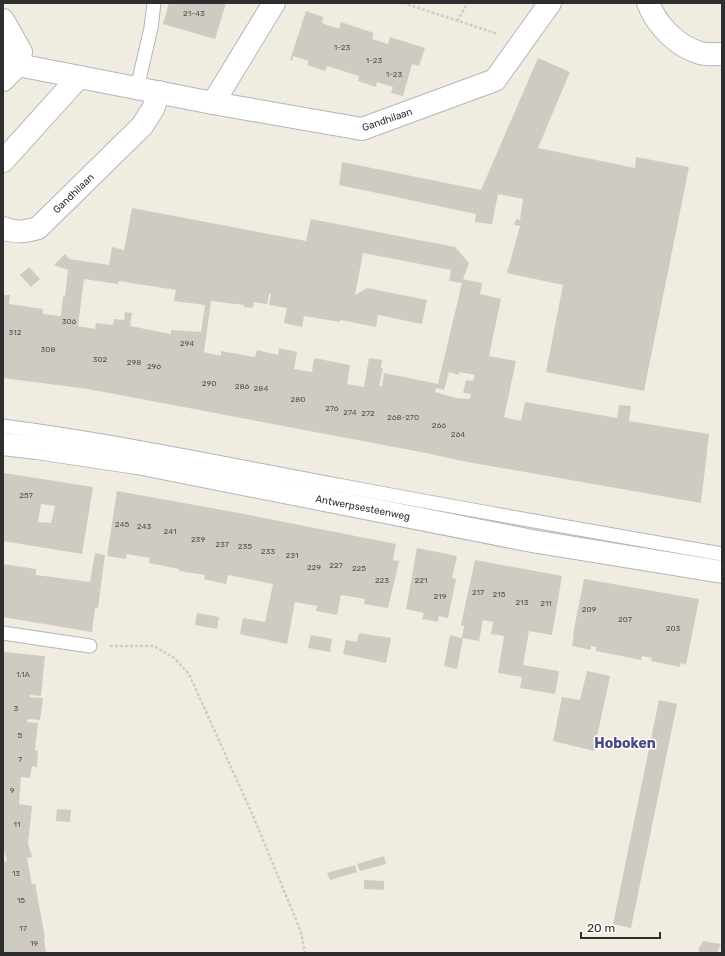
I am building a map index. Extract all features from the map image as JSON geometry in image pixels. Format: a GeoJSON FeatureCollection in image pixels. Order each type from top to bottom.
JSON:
{"type":"FeatureCollection","features":[{"type":"Feature","properties":{"kind":"street"},"geometry":{"type":"LineString","coordinates":[[213,104],[274,3]]}},
{"type":"Feature","properties":{"kind":"street","name":"Gandhilaan"},"geometry":{"type":"LineString","coordinates":[[8,66],[137,88],[213,104],[362,130],[495,80],[550,3]]}},
{"type":"Feature","properties":{"kind":"street"},"geometry":{"type":"LineString","coordinates":[[648,3],[651,11],[673,39],[701,53],[722,54]]}},
{"type":"Feature","properties":{"kind":"street","name":"Gandhilaan"},"geometry":{"type":"LineString","coordinates":[[3,20],[20,52],[8,66]]}},
{"type":"Feature","properties":{"kind":"street"},"geometry":{"type":"LineString","coordinates":[[3,161],[79,78]]}},
{"type":"Feature","properties":{"kind":"street","name":"Gandhilaan"},"geometry":{"type":"LineString","coordinates":[[3,228],[11,231],[24,232],[38,228],[142,126],[153,109],[159,92]]}},
{"type":"Feature","properties":{"kind":"street","name":"Antwerpsesteenweg"},"geometry":{"type":"LineString","coordinates":[[3,444],[144,464],[532,541],[722,572]]}},
{"type":"Feature","properties":{"kind":"lane"},"geometry":{"type":"LineString","coordinates":[[137,88],[152,28],[154,3]]}},
{"type":"Feature","properties":{"kind":"lane"},"geometry":{"type":"LineString","coordinates":[[3,426],[58,433],[115,443],[478,512],[722,554]]}},
{"type":"Feature","properties":{"kind":"lane"},"geometry":{"type":"LineString","coordinates":[[3,633],[90,646]]}},
{"type":"Feature","properties":{"kind":"path"},"geometry":{"type":"LineString","coordinates":[[403,3],[523,42]]}},
{"type":"Feature","properties":{"kind":"path"},"geometry":{"type":"LineString","coordinates":[[457,21],[468,3]]}},
{"type":"Feature","properties":{"kind":"path"},"geometry":{"type":"LineString","coordinates":[[90,646],[154,646],[174,658],[189,674],[254,818],[301,932],[305,953]]}},
{"type":"Feature","properties":{"kind":"building"},"geometry":{"type":"Polygon","coordinates":[[[169,3],[226,3],[215,39],[163,24],[169,3]]]}},
{"type":"Feature","properties":{"kind":"building"},"geometry":{"type":"Polygon","coordinates":[[[306,11],[323,17],[322,23],[339,29],[341,22],[374,33],[372,39],[388,44],[390,37],[425,48],[419,66],[412,64],[403,96],[391,93],[393,87],[377,82],[376,87],[358,81],[359,76],[327,66],[325,71],[307,65],[309,61],[293,56],[292,61],[290,60],[306,11]]]}},
{"type":"Feature","properties":{"kind":"building"},"geometry":{"type":"Polygon","coordinates":[[[538,58],[570,72],[538,148],[635,168],[636,157],[689,167],[644,391],[546,372],[563,285],[507,273],[520,226],[514,225],[516,219],[520,220],[523,199],[498,194],[492,224],[475,222],[476,214],[339,185],[342,162],[481,190],[538,58]]]}},
{"type":"Feature","properties":{"kind":"building"},"geometry":{"type":"Polygon","coordinates":[[[132,208],[306,241],[311,219],[455,247],[469,263],[463,279],[482,283],[480,294],[501,299],[489,356],[516,361],[504,417],[521,421],[525,402],[617,418],[619,405],[631,406],[629,421],[709,434],[701,503],[462,461],[88,389],[3,378],[3,295],[10,295],[9,304],[43,309],[43,314],[61,316],[68,270],[54,265],[65,254],[69,259],[109,265],[112,247],[124,250],[132,208]],[[363,253],[355,295],[367,288],[427,300],[422,324],[378,315],[376,327],[341,320],[340,322],[304,316],[302,327],[284,323],[287,308],[269,305],[271,294],[269,294],[267,304],[254,302],[253,308],[244,307],[244,305],[211,301],[204,352],[221,356],[221,351],[255,357],[257,350],[278,355],[279,348],[297,352],[294,369],[312,372],[314,358],[350,365],[347,384],[364,387],[369,358],[382,360],[381,368],[383,369],[379,386],[382,386],[384,373],[438,384],[462,283],[449,281],[451,270],[363,253]],[[84,279],[78,326],[95,329],[96,323],[113,325],[114,319],[124,320],[125,312],[132,313],[130,326],[171,334],[171,330],[201,332],[205,305],[174,301],[176,290],[119,281],[118,284],[84,279]],[[449,372],[444,390],[436,388],[435,392],[456,398],[470,399],[471,394],[463,393],[466,380],[473,381],[475,375],[459,372],[459,375],[449,372]]]}},
{"type":"Feature","properties":{"kind":"building"},"geometry":{"type":"Polygon","coordinates":[[[29,267],[40,279],[31,287],[20,275],[29,267]]]}},
{"type":"Feature","properties":{"kind":"building"},"geometry":{"type":"Polygon","coordinates":[[[4,473],[93,487],[82,554],[3,541],[4,473]],[[41,504],[38,522],[51,523],[55,506],[41,504]]]}},
{"type":"Feature","properties":{"kind":"building"},"geometry":{"type":"Polygon","coordinates":[[[117,491],[396,544],[393,560],[399,561],[388,608],[364,604],[365,599],[341,595],[337,615],[316,611],[317,606],[295,602],[287,644],[240,634],[243,618],[265,622],[273,584],[228,575],[226,584],[204,579],[205,575],[179,571],[179,569],[149,563],[150,558],[127,554],[126,559],[107,556],[117,491]]]}},
{"type":"Feature","properties":{"kind":"building"},"geometry":{"type":"Polygon","coordinates":[[[417,548],[457,556],[452,578],[456,579],[448,618],[439,616],[438,622],[422,619],[424,613],[406,609],[417,548]]]}},
{"type":"Feature","properties":{"kind":"building"},"geometry":{"type":"Polygon","coordinates":[[[95,553],[105,555],[98,608],[95,608],[92,632],[3,617],[3,564],[36,569],[36,575],[90,582],[95,553]]]}},
{"type":"Feature","properties":{"kind":"building"},"geometry":{"type":"Polygon","coordinates":[[[475,560],[562,576],[552,635],[529,631],[523,665],[559,671],[555,694],[520,688],[522,677],[498,673],[504,636],[491,634],[493,622],[483,620],[479,641],[463,638],[457,669],[444,666],[450,635],[462,638],[464,626],[461,625],[475,560]]]}},
{"type":"Feature","properties":{"kind":"building"},"geometry":{"type":"Polygon","coordinates":[[[584,579],[699,599],[686,665],[680,663],[680,667],[651,661],[652,658],[642,656],[641,660],[596,651],[596,647],[591,646],[591,650],[572,646],[584,579]]]}},
{"type":"Feature","properties":{"kind":"building"},"geometry":{"type":"Polygon","coordinates":[[[197,613],[219,617],[217,629],[195,625],[197,613]]]}},
{"type":"Feature","properties":{"kind":"building"},"geometry":{"type":"Polygon","coordinates":[[[359,633],[391,638],[386,663],[343,654],[346,640],[357,642],[359,633]]]}},
{"type":"Feature","properties":{"kind":"building"},"geometry":{"type":"Polygon","coordinates":[[[311,635],[332,639],[330,652],[308,648],[311,635]]]}},
{"type":"Feature","properties":{"kind":"building"},"geometry":{"type":"Polygon","coordinates":[[[3,652],[45,656],[41,696],[30,695],[30,697],[43,698],[40,720],[28,719],[27,722],[38,723],[35,750],[38,751],[37,767],[32,766],[30,778],[21,777],[19,804],[32,806],[28,844],[32,857],[27,858],[32,885],[35,883],[45,938],[46,953],[4,953],[3,946],[3,862],[7,861],[3,847],[3,652]]]}},
{"type":"Feature","properties":{"kind":"building"},"geometry":{"type":"Polygon","coordinates":[[[587,671],[610,676],[594,751],[553,741],[562,697],[580,700],[587,671]]]}},
{"type":"Feature","properties":{"kind":"building"},"geometry":{"type":"Polygon","coordinates":[[[659,700],[677,704],[631,928],[613,924],[659,700]]]}},
{"type":"Feature","properties":{"kind":"building"},"geometry":{"type":"Polygon","coordinates":[[[57,809],[71,810],[70,822],[56,821],[57,809]]]}},
{"type":"Feature","properties":{"kind":"building"},"geometry":{"type":"Polygon","coordinates":[[[384,856],[386,864],[360,871],[357,864],[384,856]]]}},
{"type":"Feature","properties":{"kind":"building"},"geometry":{"type":"Polygon","coordinates":[[[355,865],[357,872],[330,880],[327,873],[355,865]]]}},
{"type":"Feature","properties":{"kind":"building"},"geometry":{"type":"Polygon","coordinates":[[[364,880],[384,881],[384,890],[364,889],[364,880]]]}},
{"type":"Feature","properties":{"kind":"building"},"geometry":{"type":"Polygon","coordinates":[[[703,941],[721,944],[717,953],[701,953],[698,950],[703,941]]]}},
{"type":"Feature","properties":{"kind":"district","name":"Hoboken"},"geometry":{"type":"Point","coordinates":[625,743]}}]}
